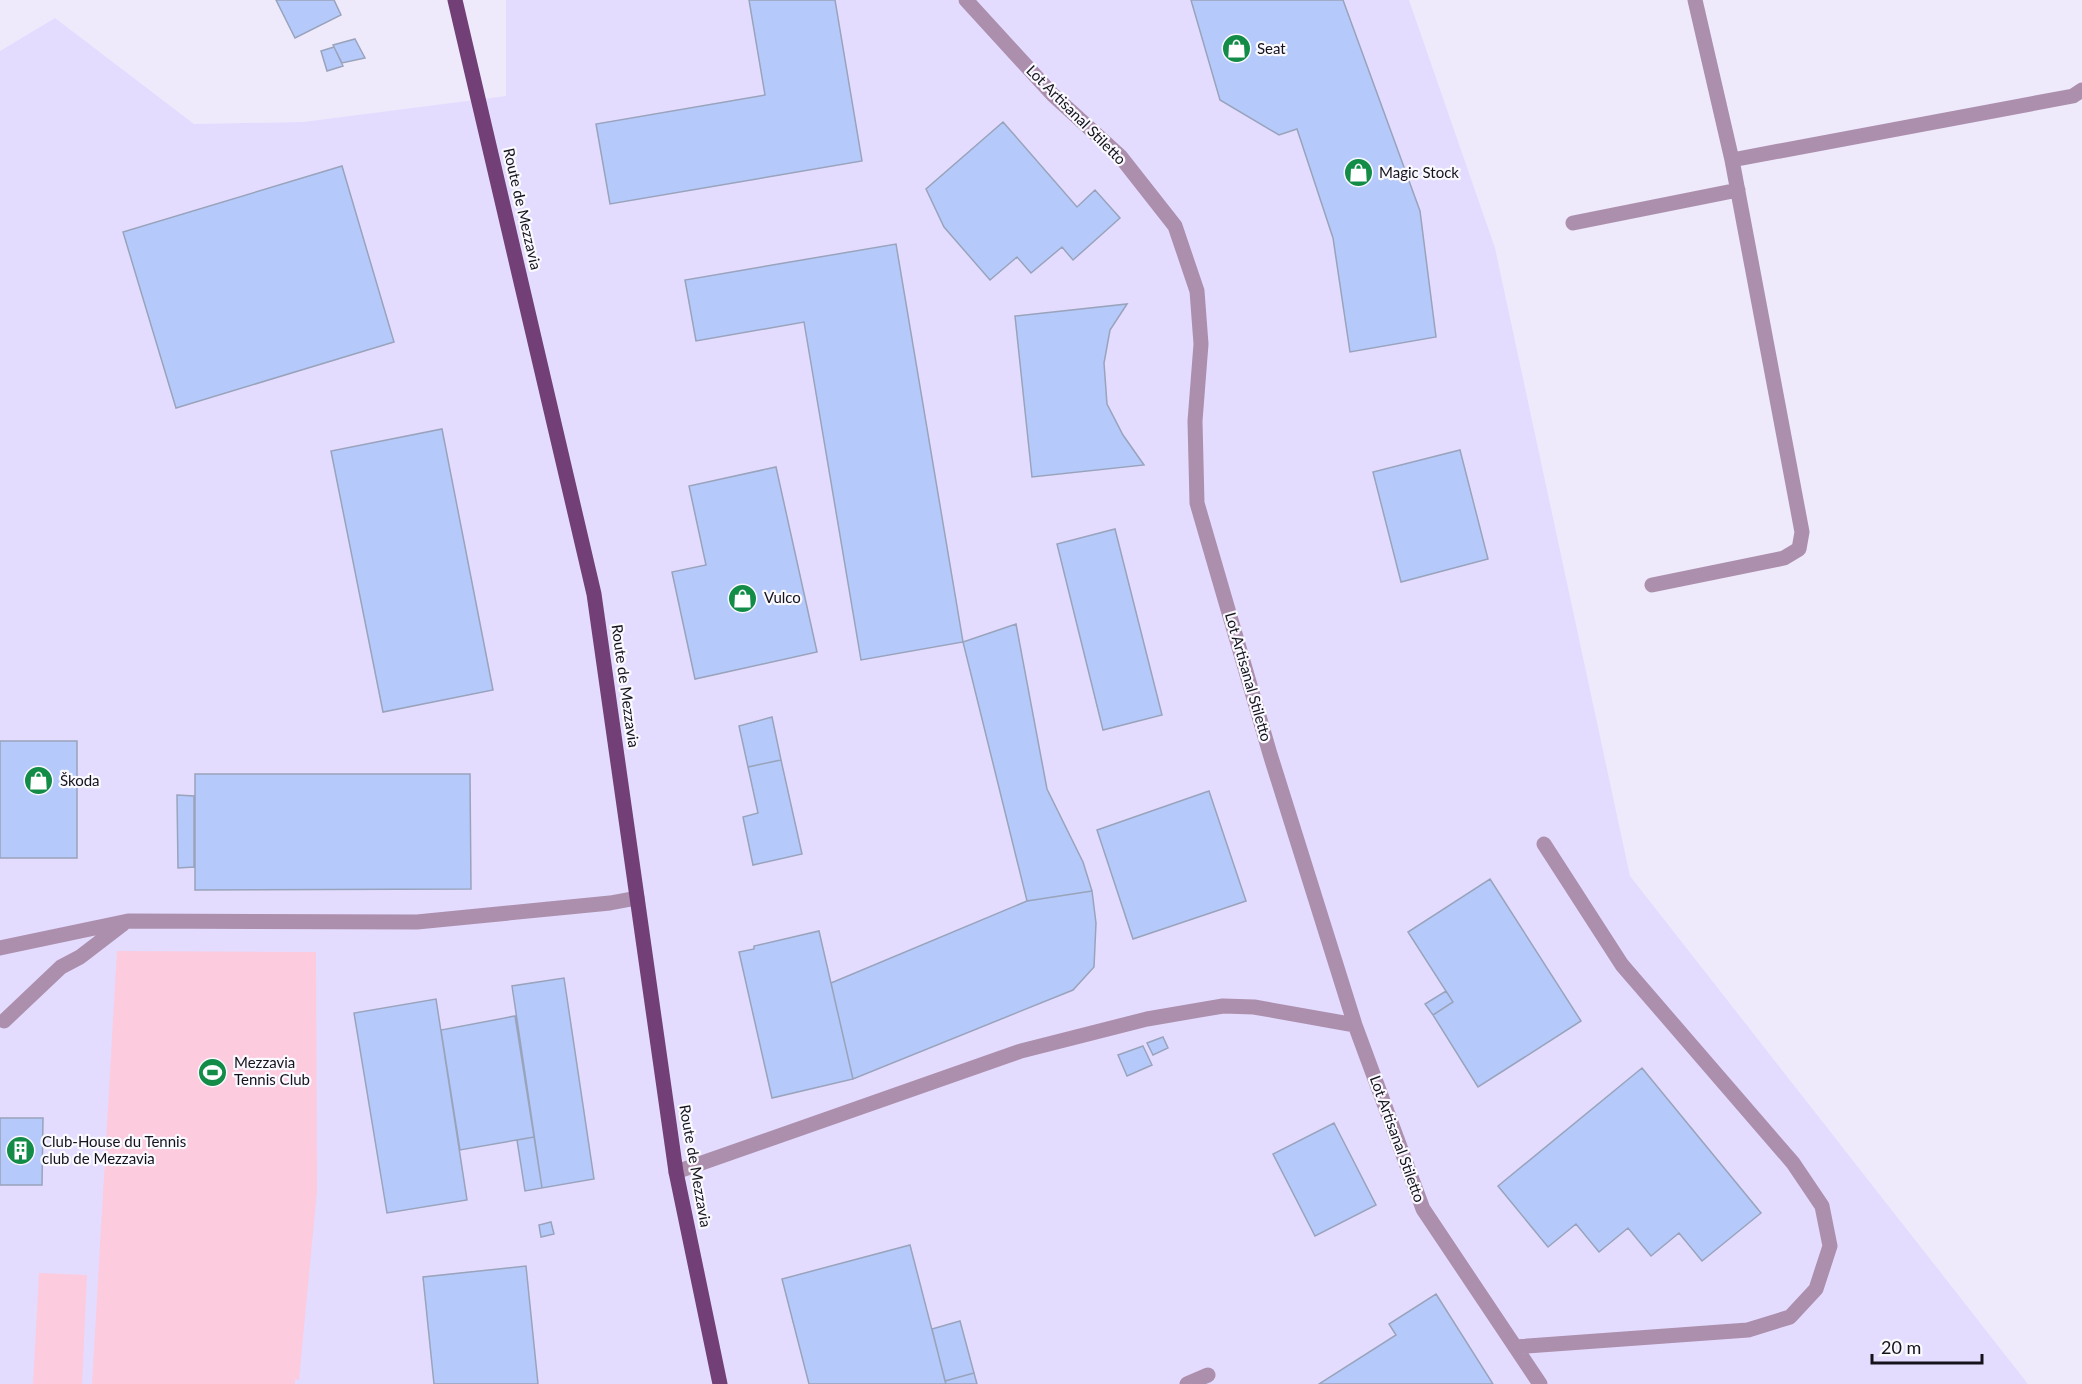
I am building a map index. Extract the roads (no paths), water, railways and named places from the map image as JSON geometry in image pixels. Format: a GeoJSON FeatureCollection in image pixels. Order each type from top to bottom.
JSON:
{"type":"FeatureCollection","features":[{"type":"Feature","properties":{"kind":"main road","name":"Route de Mezzavia"},"geometry":{"type":"LineString","coordinates":[[455,0],[594,594],[676,1173],[720,1384]]}},
{"type":"Feature","properties":{"kind":"street","name":"Lot Artisanal Stiletto"},"geometry":{"type":"LineString","coordinates":[[966,0],[1053,95],[1120,156],[1175,226],[1197,291],[1201,344],[1195,421],[1197,503],[1270,754],[1355,1025],[1423,1209],[1540,1384]]}},
{"type":"Feature","properties":{"kind":"street"},"geometry":{"type":"LineString","coordinates":[[1652,585],[1784,558],[1799,549],[1802,532],[1732,160],[1695,0]]}},
{"type":"Feature","properties":{"kind":"street"},"geometry":{"type":"LineString","coordinates":[[1732,160],[2073,96],[2082,90]]}},
{"type":"Feature","properties":{"kind":"street"},"geometry":{"type":"LineString","coordinates":[[1573,223],[1738,190]]}},
{"type":"Feature","properties":{"kind":"street"},"geometry":{"type":"LineString","coordinates":[[1515,1347],[1748,1330],[1790,1317],[1816,1289],[1830,1246],[1822,1206],[1793,1163],[1622,965],[1544,844]]}},
{"type":"Feature","properties":{"kind":"street"},"geometry":{"type":"LineString","coordinates":[[0,948],[128,921],[417,922],[610,903],[637,898]]}},
{"type":"Feature","properties":{"kind":"street"},"geometry":{"type":"LineString","coordinates":[[4,1021],[61,967],[80,957],[128,921]]}},
{"type":"Feature","properties":{"kind":"street"},"geometry":{"type":"LineString","coordinates":[[676,1173],[1021,1051],[1147,1019],[1223,1006],[1243,1007],[1355,1025]]}},
{"type":"Feature","properties":{"kind":"street"},"geometry":{"type":"LineString","coordinates":[[1186,1384],[1208,1375]]}},
{"type":"Feature","properties":{"kind":"place","name":"Seat"},"geometry":{"type":"Point","coordinates":[1236,49]}},
{"type":"Feature","properties":{"kind":"place","name":"Magic Stock"},"geometry":{"type":"Point","coordinates":[1358,173]}},
{"type":"Feature","properties":{"kind":"place","name":"Vulco"},"geometry":{"type":"Point","coordinates":[743,598]}},
{"type":"Feature","properties":{"kind":"place","name":"Škoda"},"geometry":{"type":"Point","coordinates":[39,781]}},
{"type":"Feature","properties":{"kind":"place","name":"Mezzavia Tennis Club"},"geometry":{"type":"Point","coordinates":[213,1072]}},
{"type":"Feature","properties":{"kind":"place","name":"Club-House du Tennis club de Mezzavia"},"geometry":{"type":"Point","coordinates":[21,1151]}}]}
